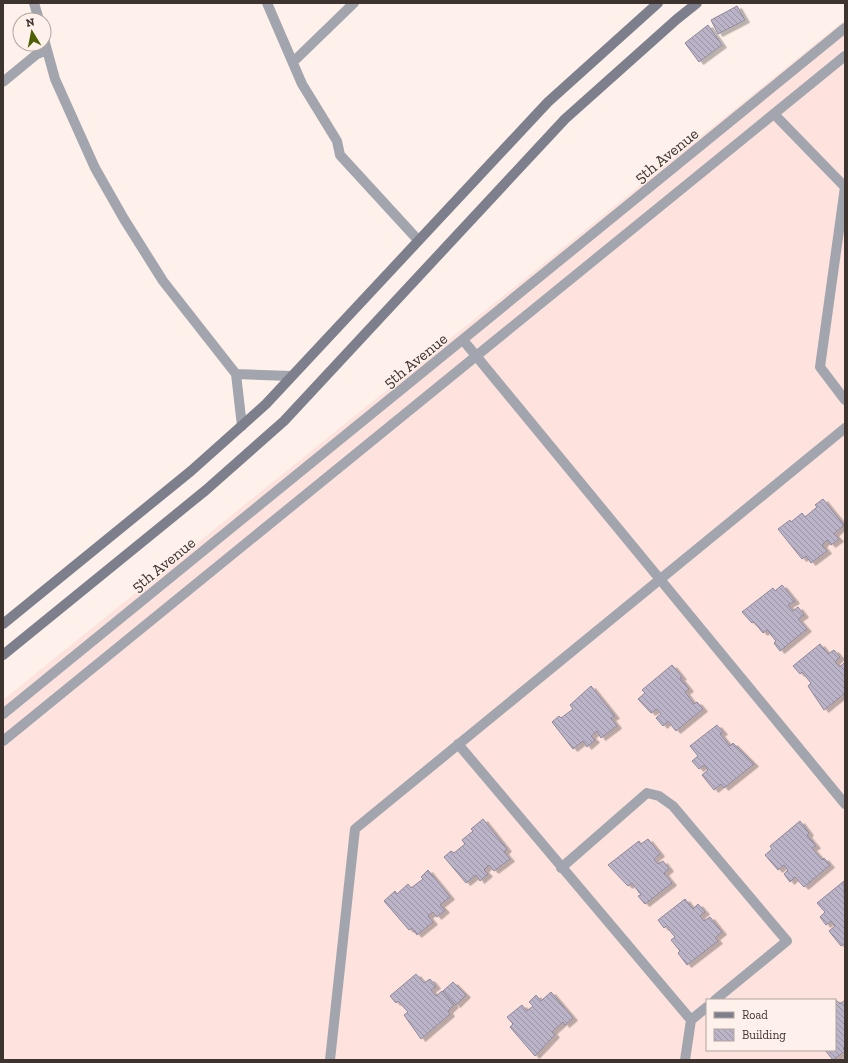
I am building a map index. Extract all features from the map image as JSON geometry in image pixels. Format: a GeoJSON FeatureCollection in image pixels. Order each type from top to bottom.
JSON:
{"type":"FeatureCollection","features":[{"type":"Feature","properties":{"kind":"main road"},"geometry":{"type":"LineString","coordinates":[[3,624],[191,471],[266,404],[548,102],[658,3]]}},
{"type":"Feature","properties":{"kind":"main road"},"geometry":{"type":"LineString","coordinates":[[3,655],[206,490],[284,421],[565,119],[677,18],[697,3]]}},
{"type":"Feature","properties":{"kind":"street"},"geometry":{"type":"LineString","coordinates":[[267,3],[302,84],[338,141],[340,155],[418,240]]}},
{"type":"Feature","properties":{"kind":"street"},"geometry":{"type":"LineString","coordinates":[[293,62],[354,3]]}},
{"type":"Feature","properties":{"kind":"street","name":"5th Avenue"},"geometry":{"type":"LineString","coordinates":[[3,714],[845,28]]}},
{"type":"Feature","properties":{"kind":"street"},"geometry":{"type":"LineString","coordinates":[[3,82],[37,54],[42,52]]}},
{"type":"Feature","properties":{"kind":"street"},"geometry":{"type":"LineString","coordinates":[[48,52],[55,79],[95,168],[124,219],[163,281],[236,374],[242,426]]}},
{"type":"Feature","properties":{"kind":"street"},"geometry":{"type":"LineString","coordinates":[[3,741],[845,56]]}},
{"type":"Feature","properties":{"kind":"street"},"geometry":{"type":"LineString","coordinates":[[774,114],[845,187],[820,367],[845,400]]}},
{"type":"Feature","properties":{"kind":"street"},"geometry":{"type":"LineString","coordinates":[[463,340],[845,804]]}},
{"type":"Feature","properties":{"kind":"street"},"geometry":{"type":"LineString","coordinates":[[236,374],[291,376]]}},
{"type":"Feature","properties":{"kind":"street"},"geometry":{"type":"LineString","coordinates":[[330,1060],[355,829],[845,428]]}},
{"type":"Feature","properties":{"kind":"street"},"geometry":{"type":"LineString","coordinates":[[458,744],[560,868],[691,1020]]}},
{"type":"Feature","properties":{"kind":"street"},"geometry":{"type":"LineString","coordinates":[[560,868],[647,794],[659,796],[673,806],[787,941],[716,999]]}},
{"type":"Feature","properties":{"kind":"street"},"geometry":{"type":"LineString","coordinates":[[686,1060],[691,1020],[706,1008]]}},
{"type":"Feature","properties":{"kind":"shaded area"},"geometry":{"type":"Polygon","coordinates":[[[845,20],[845,1060],[3,1060],[3,700],[845,20]]]}},
{"type":"Feature","properties":{"kind":"building"},"geometry":{"type":"Polygon","coordinates":[[[737,6],[745,20],[718,34],[711,20],[737,6]]]}},
{"type":"Feature","properties":{"kind":"building"},"geometry":{"type":"Polygon","coordinates":[[[708,25],[722,45],[699,62],[685,43],[708,25]]]}},
{"type":"Feature","properties":{"kind":"building"},"geometry":{"type":"Polygon","coordinates":[[[823,499],[844,525],[834,534],[839,539],[831,545],[827,540],[822,545],[827,551],[811,563],[806,556],[802,559],[778,529],[790,520],[791,522],[802,513],[805,517],[817,507],[815,505],[823,499]]]}},
{"type":"Feature","properties":{"kind":"building"},"geometry":{"type":"Polygon","coordinates":[[[782,585],[795,601],[788,605],[793,611],[798,607],[804,615],[798,619],[807,629],[780,651],[774,643],[776,641],[767,630],[763,633],[754,622],[752,623],[742,612],[773,588],[775,591],[782,585]]]}},
{"type":"Feature","properties":{"kind":"building"},"geometry":{"type":"Polygon","coordinates":[[[820,644],[828,654],[834,650],[840,657],[835,662],[840,667],[845,662],[845,693],[824,710],[808,686],[811,683],[802,672],[800,674],[793,666],[820,644]]]}},
{"type":"Feature","properties":{"kind":"building"},"geometry":{"type":"Polygon","coordinates":[[[672,665],[682,677],[680,678],[689,689],[685,692],[694,704],[697,702],[703,709],[676,731],[668,721],[663,726],[656,718],[661,714],[657,709],[651,713],[638,699],[645,693],[642,690],[672,665]]]}},
{"type":"Feature","properties":{"kind":"building"},"geometry":{"type":"Polygon","coordinates":[[[591,686],[615,716],[611,718],[617,726],[601,738],[597,731],[591,736],[595,740],[587,747],[583,741],[573,749],[552,722],[559,716],[561,718],[573,709],[570,705],[591,686]]]}},
{"type":"Feature","properties":{"kind":"building"},"geometry":{"type":"Polygon","coordinates":[[[717,725],[723,732],[720,734],[730,746],[733,743],[754,764],[724,788],[721,784],[714,790],[702,775],[708,770],[704,765],[699,769],[692,761],[698,756],[690,746],[717,725]]]}},
{"type":"Feature","properties":{"kind":"building"},"geometry":{"type":"Polygon","coordinates":[[[483,819],[507,849],[504,852],[510,859],[494,871],[489,865],[484,870],[488,874],[480,881],[476,875],[466,883],[444,857],[451,851],[454,853],[465,844],[462,840],[473,831],[471,829],[483,819]]]}},
{"type":"Feature","properties":{"kind":"building"},"geometry":{"type":"Polygon","coordinates":[[[800,821],[809,833],[807,835],[816,846],[812,848],[822,860],[824,858],[830,865],[804,887],[795,877],[790,882],[784,874],[788,870],[784,865],[778,870],[765,855],[772,849],[770,846],[800,821]]]}},
{"type":"Feature","properties":{"kind":"building"},"geometry":{"type":"Polygon","coordinates":[[[648,839],[660,854],[654,859],[658,864],[663,861],[669,869],[664,873],[672,883],[645,904],[638,896],[641,895],[632,883],[628,886],[608,865],[639,841],[641,844],[648,839]]]}},
{"type":"Feature","properties":{"kind":"building"},"geometry":{"type":"Polygon","coordinates":[[[428,870],[450,897],[440,905],[445,910],[437,917],[433,912],[428,916],[433,922],[417,935],[412,928],[409,930],[384,901],[395,891],[397,894],[408,884],[411,888],[423,879],[421,877],[428,870]]]}},
{"type":"Feature","properties":{"kind":"building"},"geometry":{"type":"Polygon","coordinates":[[[844,881],[845,943],[841,946],[829,931],[835,926],[831,921],[826,925],[820,917],[825,912],[817,903],[844,881]]]}},
{"type":"Feature","properties":{"kind":"building"},"geometry":{"type":"Polygon","coordinates":[[[685,899],[693,909],[698,904],[705,912],[700,916],[704,921],[710,917],[722,932],[715,938],[718,941],[687,965],[678,953],[680,951],[671,940],[675,937],[666,926],[664,928],[658,920],[685,899]]]}},
{"type":"Feature","properties":{"kind":"building"},"geometry":{"type":"Polygon","coordinates":[[[416,974],[424,983],[430,979],[436,986],[431,990],[436,996],[442,991],[454,1005],[448,1011],[450,1014],[421,1039],[404,1015],[408,1012],[398,1001],[396,1003],[390,996],[416,974]]]}},
{"type":"Feature","properties":{"kind":"building"},"geometry":{"type":"Polygon","coordinates":[[[453,982],[466,995],[456,1005],[443,991],[453,982]]]}},
{"type":"Feature","properties":{"kind":"building"},"geometry":{"type":"Polygon","coordinates":[[[551,992],[573,1018],[565,1025],[563,1022],[552,1032],[555,1035],[535,1056],[510,1027],[513,1024],[507,1017],[522,1005],[527,1011],[533,1006],[529,1002],[536,995],[541,1001],[551,992]]]}},
{"type":"Feature","properties":{"kind":"building"},"geometry":{"type":"Polygon","coordinates":[[[836,1000],[840,1004],[845,1000],[845,1047],[843,1049],[845,1051],[833,1060],[826,1051],[836,1051],[836,1000]]]}}]}
